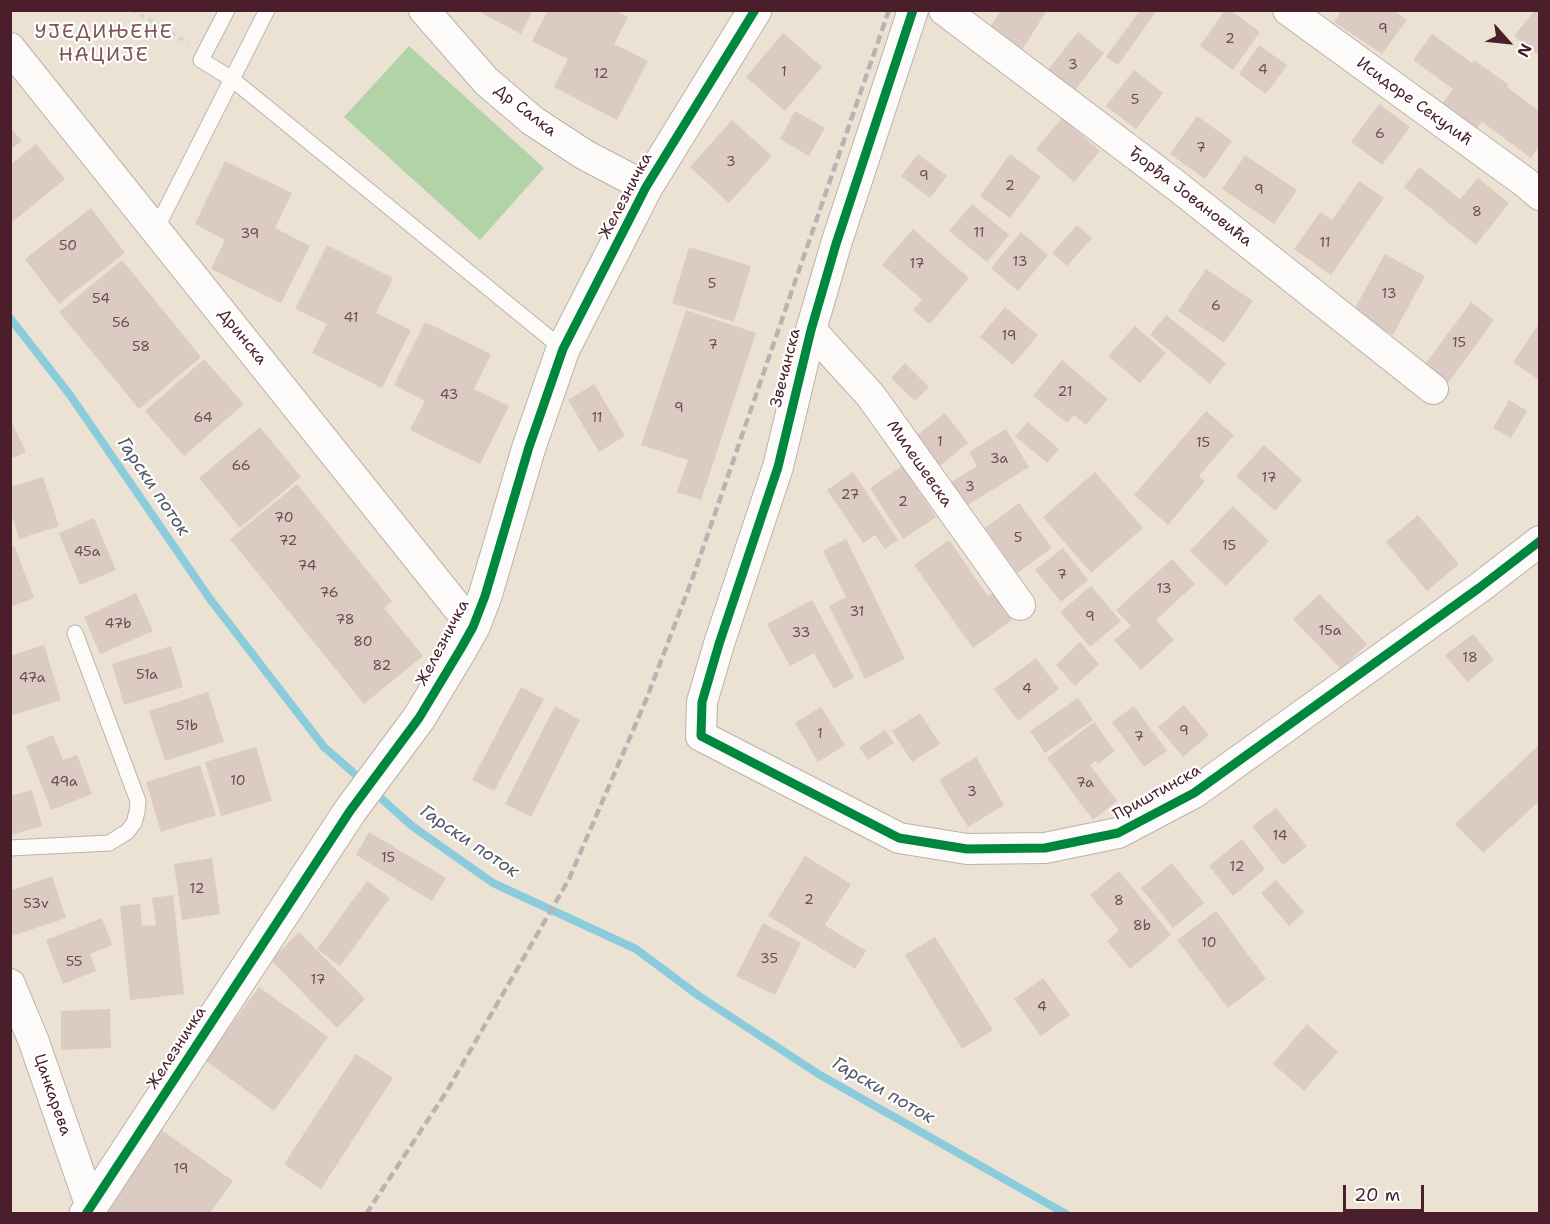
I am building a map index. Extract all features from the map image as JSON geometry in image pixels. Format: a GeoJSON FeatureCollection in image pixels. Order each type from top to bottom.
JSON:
{"type":"FeatureCollection","features":[{"type":"Feature","properties":{"kind":"street","name":"Др Салка"},"geometry":{"type":"LineString","coordinates":[[424,10],[486,81],[533,121],[585,155],[646,187]]}},
{"type":"Feature","properties":{"kind":"street","name":"Железничка"},"geometry":{"type":"LineString","coordinates":[[89,1210],[350,811],[419,718],[473,627],[485,596],[529,447],[563,349],[646,187],[755,10]]}},
{"type":"Feature","properties":{"kind":"street","name":"Звечанска"},"geometry":{"type":"LineString","coordinates":[[701,736],[702,702],[778,467],[811,330],[836,244],[913,10]]}},
{"type":"Feature","properties":{"kind":"street","name":"Ђорђа Јовановића"},"geometry":{"type":"LineString","coordinates":[[944,10],[1173,183],[1433,389]]}},
{"type":"Feature","properties":{"kind":"street","name":"Исидоре Секулић"},"geometry":{"type":"LineString","coordinates":[[1288,10],[1526,183],[1539,195]]}},
{"type":"Feature","properties":{"kind":"street","name":"Дринска"},"geometry":{"type":"LineString","coordinates":[[10,48],[473,627]]}},
{"type":"Feature","properties":{"kind":"street","name":"Милешевска"},"geometry":{"type":"LineString","coordinates":[[811,330],[871,396],[1020,605]]}},
{"type":"Feature","properties":{"kind":"street","name":"Приштинска"},"geometry":{"type":"LineString","coordinates":[[701,736],[899,838],[967,849],[1045,848],[1118,833],[1194,793],[1479,588],[1539,541]]}},
{"type":"Feature","properties":{"kind":"street","name":"Цанкарева"},"geometry":{"type":"LineString","coordinates":[[10,984],[22,1037],[89,1210]]}},
{"type":"Feature","properties":{"kind":"lane"},"geometry":{"type":"LineString","coordinates":[[227,10],[201,60],[232,79],[563,349]]}},
{"type":"Feature","properties":{"kind":"lane"},"geometry":{"type":"LineString","coordinates":[[156,229],[267,10]]}},
{"type":"Feature","properties":{"kind":"lane"},"geometry":{"type":"LineString","coordinates":[[10,848],[109,843],[127,832],[134,823],[138,801],[75,633]]}},
{"type":"Feature","properties":{"kind":"path"},"geometry":{"type":"LineString","coordinates":[[133,10],[205,53]]}},
{"type":"Feature","properties":{"kind":"green space"},"geometry":{"type":"Polygon","coordinates":[[[409,46],[544,168],[480,240],[344,117],[409,46]]]}},
{"type":"Feature","properties":{"kind":"building"},"geometry":{"type":"Polygon","coordinates":[[[476,10],[533,10],[521,34],[476,10]]]}},
{"type":"Feature","properties":{"kind":"building"},"geometry":{"type":"Polygon","coordinates":[[[548,10],[615,10],[628,17],[614,44],[648,61],[617,120],[554,87],[568,59],[532,41],[548,10]]]}},
{"type":"Feature","properties":{"kind":"building"},"geometry":{"type":"Polygon","coordinates":[[[1001,10],[1047,10],[1021,52],[988,30],[1001,10]]]}},
{"type":"Feature","properties":{"kind":"building"},"geometry":{"type":"Polygon","coordinates":[[[1140,10],[1157,10],[1118,65],[1106,57],[1140,10]]]}},
{"type":"Feature","properties":{"kind":"building"},"geometry":{"type":"Polygon","coordinates":[[[1225,10],[1230,10],[1260,32],[1233,70],[1200,46],[1225,10]]]}},
{"type":"Feature","properties":{"kind":"building"},"geometry":{"type":"Polygon","coordinates":[[[1342,10],[1394,10],[1407,20],[1382,54],[1334,22],[1342,10]]]}},
{"type":"Feature","properties":{"kind":"building"},"geometry":{"type":"Polygon","coordinates":[[[1535,10],[1539,10],[1539,51],[1537,54],[1514,36],[1535,10]]]}},
{"type":"Feature","properties":{"kind":"building"},"geometry":{"type":"Polygon","coordinates":[[[1078,32],[1104,53],[1069,98],[1042,77],[1078,32]]]}},
{"type":"Feature","properties":{"kind":"building"},"geometry":{"type":"Polygon","coordinates":[[[783,33],[822,67],[785,111],[746,77],[783,33]]]}},
{"type":"Feature","properties":{"kind":"building"},"geometry":{"type":"Polygon","coordinates":[[[1432,34],[1472,63],[1474,60],[1509,85],[1507,87],[1539,111],[1539,146],[1531,158],[1482,122],[1470,137],[1436,112],[1453,89],[1413,60],[1432,34]]]}},
{"type":"Feature","properties":{"kind":"building"},"geometry":{"type":"Polygon","coordinates":[[[1259,45],[1287,65],[1266,94],[1239,74],[1259,45]]]}},
{"type":"Feature","properties":{"kind":"building"},"geometry":{"type":"Polygon","coordinates":[[[1134,70],[1163,93],[1136,129],[1106,106],[1134,70]]]}},
{"type":"Feature","properties":{"kind":"building"},"geometry":{"type":"Polygon","coordinates":[[[1379,104],[1410,127],[1382,165],[1351,142],[1379,104]]]}},
{"type":"Feature","properties":{"kind":"building"},"geometry":{"type":"Polygon","coordinates":[[[795,111],[825,128],[809,156],[780,139],[795,111]]]}},
{"type":"Feature","properties":{"kind":"building"},"geometry":{"type":"Polygon","coordinates":[[[1197,116],[1232,141],[1205,179],[1170,154],[1197,116]]]}},
{"type":"Feature","properties":{"kind":"building"},"geometry":{"type":"Polygon","coordinates":[[[1062,118],[1100,151],[1074,182],[1036,149],[1062,118]]]}},
{"type":"Feature","properties":{"kind":"building"},"geometry":{"type":"Polygon","coordinates":[[[732,120],[772,156],[729,203],[690,167],[732,120]]]}},
{"type":"Feature","properties":{"kind":"building"},"geometry":{"type":"Polygon","coordinates":[[[10,127],[22,141],[10,150],[10,127]]]}},
{"type":"Feature","properties":{"kind":"building"},"geometry":{"type":"Polygon","coordinates":[[[36,144],[65,179],[10,224],[10,165],[36,144]]]}},
{"type":"Feature","properties":{"kind":"building"},"geometry":{"type":"Polygon","coordinates":[[[918,154],[947,176],[930,198],[901,176],[918,154]]]}},
{"type":"Feature","properties":{"kind":"building"},"geometry":{"type":"Polygon","coordinates":[[[1010,154],[1041,177],[1010,218],[980,196],[1010,154]]]}},
{"type":"Feature","properties":{"kind":"building"},"geometry":{"type":"Polygon","coordinates":[[[1245,155],[1297,190],[1274,224],[1222,189],[1245,155]]]}},
{"type":"Feature","properties":{"kind":"building"},"geometry":{"type":"Polygon","coordinates":[[[225,161],[292,193],[275,228],[310,246],[281,303],[211,269],[225,240],[195,224],[225,161]]]}},
{"type":"Feature","properties":{"kind":"building"},"geometry":{"type":"Polygon","coordinates":[[[1419,167],[1460,199],[1478,178],[1509,203],[1476,245],[1404,187],[1419,167]]]}},
{"type":"Feature","properties":{"kind":"building"},"geometry":{"type":"Polygon","coordinates":[[[1359,181],[1384,198],[1331,275],[1294,249],[1320,212],[1332,220],[1359,181]]]}},
{"type":"Feature","properties":{"kind":"building"},"geometry":{"type":"Polygon","coordinates":[[[972,204],[1009,235],[987,262],[949,231],[972,204]]]}},
{"type":"Feature","properties":{"kind":"building"},"geometry":{"type":"Polygon","coordinates":[[[91,208],[125,253],[59,304],[25,259],[91,208]]]}},
{"type":"Feature","properties":{"kind":"building"},"geometry":{"type":"Polygon","coordinates":[[[1077,225],[1092,238],[1067,266],[1052,253],[1077,225]]]}},
{"type":"Feature","properties":{"kind":"building"},"geometry":{"type":"Polygon","coordinates":[[[913,229],[969,278],[930,324],[913,310],[922,299],[882,265],[913,229]]]}},
{"type":"Feature","properties":{"kind":"building"},"geometry":{"type":"Polygon","coordinates":[[[1021,232],[1048,255],[1018,291],[991,268],[1021,232]]]}},
{"type":"Feature","properties":{"kind":"building"},"geometry":{"type":"Polygon","coordinates":[[[327,245],[393,278],[376,313],[411,330],[382,388],[312,353],[327,324],[295,309],[327,245]]]}},
{"type":"Feature","properties":{"kind":"building"},"geometry":{"type":"Polygon","coordinates":[[[689,247],[751,266],[734,322],[672,303],[689,247]]]}},
{"type":"Feature","properties":{"kind":"building"},"geometry":{"type":"Polygon","coordinates":[[[1385,254],[1425,276],[1393,335],[1352,313],[1385,254]]]}},
{"type":"Feature","properties":{"kind":"building"},"geometry":{"type":"Polygon","coordinates":[[[122,260],[201,357],[139,409],[59,312],[122,260]]]}},
{"type":"Feature","properties":{"kind":"building"},"geometry":{"type":"Polygon","coordinates":[[[1206,269],[1253,301],[1224,343],[1178,311],[1206,269]]]}},
{"type":"Feature","properties":{"kind":"building"},"geometry":{"type":"Polygon","coordinates":[[[1471,302],[1494,320],[1448,383],[1424,366],[1471,302]]]}},
{"type":"Feature","properties":{"kind":"building"},"geometry":{"type":"Polygon","coordinates":[[[1005,307],[1038,335],[1013,365],[980,337],[1005,307]]]}},
{"type":"Feature","properties":{"kind":"building"},"geometry":{"type":"Polygon","coordinates":[[[686,310],[756,333],[701,500],[677,492],[688,460],[641,445],[686,310]]]}},
{"type":"Feature","properties":{"kind":"building"},"geometry":{"type":"Polygon","coordinates":[[[1166,315],[1226,363],[1210,384],[1150,335],[1166,315]]]}},
{"type":"Feature","properties":{"kind":"building"},"geometry":{"type":"Polygon","coordinates":[[[425,322],[491,354],[474,389],[509,406],[480,464],[410,430],[425,401],[394,385],[425,322]]]}},
{"type":"Feature","properties":{"kind":"building"},"geometry":{"type":"Polygon","coordinates":[[[1539,324],[1539,380],[1513,362],[1539,324]]]}},
{"type":"Feature","properties":{"kind":"building"},"geometry":{"type":"Polygon","coordinates":[[[1135,326],[1166,353],[1140,383],[1108,356],[1135,326]]]}},
{"type":"Feature","properties":{"kind":"building"},"geometry":{"type":"Polygon","coordinates":[[[204,359],[244,404],[184,456],[145,411],[204,359]]]}},
{"type":"Feature","properties":{"kind":"building"},"geometry":{"type":"Polygon","coordinates":[[[1062,360],[1108,399],[1086,425],[1074,415],[1067,423],[1033,396],[1062,360]]]}},
{"type":"Feature","properties":{"kind":"building"},"geometry":{"type":"Polygon","coordinates":[[[905,363],[929,387],[915,401],[891,378],[905,363]]]}},
{"type":"Feature","properties":{"kind":"building"},"geometry":{"type":"Polygon","coordinates":[[[594,384],[625,436],[599,452],[568,400],[594,384]]]}},
{"type":"Feature","properties":{"kind":"building"},"geometry":{"type":"Polygon","coordinates":[[[1509,400],[1527,411],[1511,438],[1493,428],[1509,400]]]}},
{"type":"Feature","properties":{"kind":"building"},"geometry":{"type":"Polygon","coordinates":[[[1206,411],[1234,435],[1199,476],[1205,481],[1168,525],[1134,495],[1206,411]]]}},
{"type":"Feature","properties":{"kind":"building"},"geometry":{"type":"Polygon","coordinates":[[[945,413],[968,443],[935,470],[911,440],[945,413]]]}},
{"type":"Feature","properties":{"kind":"building"},"geometry":{"type":"Polygon","coordinates":[[[10,419],[26,452],[10,459],[10,419]]]}},
{"type":"Feature","properties":{"kind":"building"},"geometry":{"type":"Polygon","coordinates":[[[1028,422],[1059,449],[1047,463],[1015,436],[1028,422]]]}},
{"type":"Feature","properties":{"kind":"building"},"geometry":{"type":"Polygon","coordinates":[[[260,427],[301,477],[240,528],[199,478],[260,427]]]}},
{"type":"Feature","properties":{"kind":"building"},"geometry":{"type":"Polygon","coordinates":[[[1006,429],[1029,467],[963,508],[948,484],[977,466],[969,452],[1006,429]]]}},
{"type":"Feature","properties":{"kind":"building"},"geometry":{"type":"Polygon","coordinates":[[[1264,445],[1302,480],[1275,511],[1236,476],[1264,445]]]}},
{"type":"Feature","properties":{"kind":"building"},"geometry":{"type":"Polygon","coordinates":[[[902,466],[936,517],[903,539],[870,488],[902,466]]]}},
{"type":"Feature","properties":{"kind":"building"},"geometry":{"type":"Polygon","coordinates":[[[853,472],[898,540],[885,549],[875,535],[863,543],[827,490],[853,472]]]}},
{"type":"Feature","properties":{"kind":"building"},"geometry":{"type":"Polygon","coordinates":[[[1095,472],[1143,528],[1091,573],[1043,517],[1095,472]]]}},
{"type":"Feature","properties":{"kind":"building"},"geometry":{"type":"Polygon","coordinates":[[[43,477],[59,526],[19,539],[10,510],[10,487],[43,477]]]}},
{"type":"Feature","properties":{"kind":"building"},"geometry":{"type":"Polygon","coordinates":[[[297,484],[392,601],[384,608],[423,656],[364,704],[230,539],[297,484]]]}},
{"type":"Feature","properties":{"kind":"building"},"geometry":{"type":"Polygon","coordinates":[[[1019,503],[1052,548],[1017,573],[985,528],[1019,503]]]}},
{"type":"Feature","properties":{"kind":"building"},"geometry":{"type":"Polygon","coordinates":[[[1233,506],[1269,541],[1226,586],[1190,551],[1233,506]]]}},
{"type":"Feature","properties":{"kind":"building"},"geometry":{"type":"Polygon","coordinates":[[[1418,515],[1459,564],[1427,591],[1386,542],[1418,515]]]}},
{"type":"Feature","properties":{"kind":"building"},"geometry":{"type":"Polygon","coordinates":[[[94,518],[116,570],[80,585],[59,533],[94,518]]]}},
{"type":"Feature","properties":{"kind":"building"},"geometry":{"type":"Polygon","coordinates":[[[846,539],[905,659],[865,679],[829,606],[846,597],[823,551],[846,539]]]}},
{"type":"Feature","properties":{"kind":"building"},"geometry":{"type":"Polygon","coordinates":[[[949,540],[988,596],[993,593],[1012,620],[973,648],[914,565],[949,540]]]}},
{"type":"Feature","properties":{"kind":"building"},"geometry":{"type":"Polygon","coordinates":[[[14,545],[34,598],[10,607],[10,547],[14,545]]]}},
{"type":"Feature","properties":{"kind":"building"},"geometry":{"type":"Polygon","coordinates":[[[1063,548],[1088,580],[1061,602],[1035,570],[1063,548]]]}},
{"type":"Feature","properties":{"kind":"building"},"geometry":{"type":"Polygon","coordinates":[[[1172,559],[1195,584],[1156,620],[1174,640],[1141,670],[1114,640],[1131,626],[1116,610],[1172,559]]]}},
{"type":"Feature","properties":{"kind":"building"},"geometry":{"type":"Polygon","coordinates":[[[1091,586],[1121,621],[1090,647],[1060,612],[1091,586]]]}},
{"type":"Feature","properties":{"kind":"building"},"geometry":{"type":"Polygon","coordinates":[[[136,593],[153,631],[100,654],[84,617],[136,593]]]}},
{"type":"Feature","properties":{"kind":"building"},"geometry":{"type":"Polygon","coordinates":[[[1320,594],[1367,644],[1341,669],[1293,619],[1320,594]]]}},
{"type":"Feature","properties":{"kind":"building"},"geometry":{"type":"Polygon","coordinates":[[[812,600],[854,677],[834,689],[814,653],[790,666],[767,624],[812,600]]]}},
{"type":"Feature","properties":{"kind":"building"},"geometry":{"type":"Polygon","coordinates":[[[1473,634],[1494,660],[1467,682],[1445,655],[1473,634]]]}},
{"type":"Feature","properties":{"kind":"building"},"geometry":{"type":"Polygon","coordinates":[[[1080,642],[1099,664],[1075,686],[1056,665],[1080,642]]]}},
{"type":"Feature","properties":{"kind":"building"},"geometry":{"type":"Polygon","coordinates":[[[44,645],[61,700],[10,716],[10,656],[44,645]]]}},
{"type":"Feature","properties":{"kind":"building"},"geometry":{"type":"Polygon","coordinates":[[[171,646],[183,687],[124,705],[112,664],[171,646]]]}},
{"type":"Feature","properties":{"kind":"building"},"geometry":{"type":"Polygon","coordinates":[[[1036,658],[1059,689],[1018,721],[994,689],[1036,658]]]}},
{"type":"Feature","properties":{"kind":"building"},"geometry":{"type":"Polygon","coordinates":[[[521,687],[544,699],[494,791],[472,780],[521,687]]]}},
{"type":"Feature","properties":{"kind":"building"},"geometry":{"type":"Polygon","coordinates":[[[208,692],[224,742],[165,761],[149,711],[208,692]]]}},
{"type":"Feature","properties":{"kind":"building"},"geometry":{"type":"Polygon","coordinates":[[[1078,698],[1093,720],[1045,753],[1030,731],[1078,698]]]}},
{"type":"Feature","properties":{"kind":"building"},"geometry":{"type":"Polygon","coordinates":[[[1184,705],[1209,735],[1183,757],[1158,727],[1184,705]]]}},
{"type":"Feature","properties":{"kind":"building"},"geometry":{"type":"Polygon","coordinates":[[[555,706],[580,720],[531,817],[505,804],[555,706]]]}},
{"type":"Feature","properties":{"kind":"building"},"geometry":{"type":"Polygon","coordinates":[[[1134,706],[1167,751],[1144,767],[1112,722],[1134,706]]]}},
{"type":"Feature","properties":{"kind":"building"},"geometry":{"type":"Polygon","coordinates":[[[821,707],[845,745],[818,762],[795,723],[821,707]]]}},
{"type":"Feature","properties":{"kind":"building"},"geometry":{"type":"Polygon","coordinates":[[[920,713],[940,744],[912,762],[892,731],[920,713]]]}},
{"type":"Feature","properties":{"kind":"building"},"geometry":{"type":"Polygon","coordinates":[[[1094,722],[1115,751],[1098,764],[1095,761],[1090,765],[1117,801],[1093,820],[1047,758],[1094,722]]]}},
{"type":"Feature","properties":{"kind":"building"},"geometry":{"type":"Polygon","coordinates":[[[885,730],[894,743],[868,760],[859,747],[885,730]]]}},
{"type":"Feature","properties":{"kind":"building"},"geometry":{"type":"Polygon","coordinates":[[[53,735],[63,760],[77,755],[92,794],[51,810],[26,746],[53,735]]]}},
{"type":"Feature","properties":{"kind":"building"},"geometry":{"type":"Polygon","coordinates":[[[1539,745],[1539,806],[1537,803],[1483,853],[1455,824],[1539,745]]]}},
{"type":"Feature","properties":{"kind":"building"},"geometry":{"type":"Polygon","coordinates":[[[256,747],[272,801],[221,816],[205,762],[256,747]]]}},
{"type":"Feature","properties":{"kind":"building"},"geometry":{"type":"Polygon","coordinates":[[[976,757],[1004,805],[968,827],[939,780],[976,757]]]}},
{"type":"Feature","properties":{"kind":"building"},"geometry":{"type":"Polygon","coordinates":[[[200,765],[216,815],[161,832],[146,782],[200,765]]]}},
{"type":"Feature","properties":{"kind":"building"},"geometry":{"type":"Polygon","coordinates":[[[32,790],[42,826],[10,835],[10,796],[32,790]]]}},
{"type":"Feature","properties":{"kind":"building"},"geometry":{"type":"Polygon","coordinates":[[[1276,808],[1307,846],[1283,865],[1252,826],[1276,808]]]}},
{"type":"Feature","properties":{"kind":"building"},"geometry":{"type":"Polygon","coordinates":[[[369,832],[446,878],[432,901],[356,855],[369,832]]]}},
{"type":"Feature","properties":{"kind":"building"},"geometry":{"type":"Polygon","coordinates":[[[1242,839],[1265,869],[1233,896],[1209,866],[1242,839]]]}},
{"type":"Feature","properties":{"kind":"building"},"geometry":{"type":"Polygon","coordinates":[[[805,856],[851,884],[825,925],[866,951],[855,969],[768,916],[805,856]]]}},
{"type":"Feature","properties":{"kind":"building"},"geometry":{"type":"Polygon","coordinates":[[[212,858],[220,914],[182,920],[174,864],[212,858]]]}},
{"type":"Feature","properties":{"kind":"building"},"geometry":{"type":"Polygon","coordinates":[[[1172,863],[1204,903],[1173,928],[1141,888],[1172,863]]]}},
{"type":"Feature","properties":{"kind":"building"},"geometry":{"type":"Polygon","coordinates":[[[1119,871],[1171,935],[1130,969],[1107,941],[1119,930],[1090,895],[1119,871]]]}},
{"type":"Feature","properties":{"kind":"building"},"geometry":{"type":"Polygon","coordinates":[[[52,876],[66,918],[12,936],[10,891],[52,876]]]}},
{"type":"Feature","properties":{"kind":"building"},"geometry":{"type":"Polygon","coordinates":[[[1276,880],[1304,912],[1289,926],[1261,893],[1276,880]]]}},
{"type":"Feature","properties":{"kind":"building"},"geometry":{"type":"Polygon","coordinates":[[[367,881],[390,898],[340,966],[317,949],[367,881]]]}},
{"type":"Feature","properties":{"kind":"building"},"geometry":{"type":"Polygon","coordinates":[[[173,895],[184,994],[130,1000],[120,906],[140,904],[142,926],[156,925],[152,898],[173,895]]]}},
{"type":"Feature","properties":{"kind":"building"},"geometry":{"type":"Polygon","coordinates":[[[1216,911],[1266,979],[1228,1008],[1177,940],[1216,911]]]}},
{"type":"Feature","properties":{"kind":"building"},"geometry":{"type":"Polygon","coordinates":[[[102,918],[112,945],[90,954],[96,971],[63,984],[46,940],[102,918]]]}},
{"type":"Feature","properties":{"kind":"building"},"geometry":{"type":"Polygon","coordinates":[[[763,923],[801,943],[775,995],[736,976],[763,923]]]}},
{"type":"Feature","properties":{"kind":"building"},"geometry":{"type":"Polygon","coordinates":[[[299,932],[365,999],[337,1028],[271,960],[299,932]]]}},
{"type":"Feature","properties":{"kind":"building"},"geometry":{"type":"Polygon","coordinates":[[[935,937],[993,1030],[962,1049],[905,955],[935,937]]]}},
{"type":"Feature","properties":{"kind":"building"},"geometry":{"type":"Polygon","coordinates":[[[1043,978],[1070,1015],[1041,1036],[1014,999],[1043,978]]]}},
{"type":"Feature","properties":{"kind":"building"},"geometry":{"type":"Polygon","coordinates":[[[259,987],[328,1037],[274,1111],[205,1060],[259,987]]]}},
{"type":"Feature","properties":{"kind":"building"},"geometry":{"type":"Polygon","coordinates":[[[110,1009],[111,1048],[61,1050],[61,1011],[110,1009]]]}},
{"type":"Feature","properties":{"kind":"building"},"geometry":{"type":"Polygon","coordinates":[[[1307,1024],[1338,1052],[1304,1091],[1273,1064],[1307,1024]]]}},
{"type":"Feature","properties":{"kind":"building"},"geometry":{"type":"Polygon","coordinates":[[[356,1054],[393,1078],[321,1189],[284,1164],[356,1054]]]}},
{"type":"Feature","properties":{"kind":"building"},"geometry":{"type":"Polygon","coordinates":[[[159,1128],[233,1181],[209,1214],[99,1214],[159,1128]]]}},
{"type":"Feature","properties":{"kind":"waterway","name":"Гарски поток"},"geometry":{"type":"LineString","coordinates":[[10,318],[70,395],[210,599],[324,747],[364,782]]}},
{"type":"Feature","properties":{"kind":"waterway","name":"Гарски поток"},"geometry":{"type":"LineString","coordinates":[[373,791],[412,826],[493,883],[636,949],[699,996],[820,1075],[1066,1214]]}},
{"type":"Feature","properties":{"kind":"railway"},"geometry":{"type":"LineString","coordinates":[[366,1214],[447,1091],[569,879],[646,700],[693,577],[889,10]]}},
{"type":"Feature","properties":{"kind":"cycle path"},"geometry":{"type":"LineString","coordinates":[[86,1214],[350,811],[419,718],[473,627],[485,596],[529,447],[563,349],[646,187],[755,10]]}},
{"type":"Feature","properties":{"kind":"cycle path"},"geometry":{"type":"LineString","coordinates":[[913,10],[836,244],[811,330],[778,467],[702,702],[701,736],[899,838],[967,849],[1045,848],[1118,833],[1194,793],[1479,588],[1540,541]]}},
{"type":"Feature","properties":{"kind":"district","name":"УЈЕДИЊЕНЕ НАЦИЈЕ"},"geometry":{"type":"Point","coordinates":[104,44]}}]}
